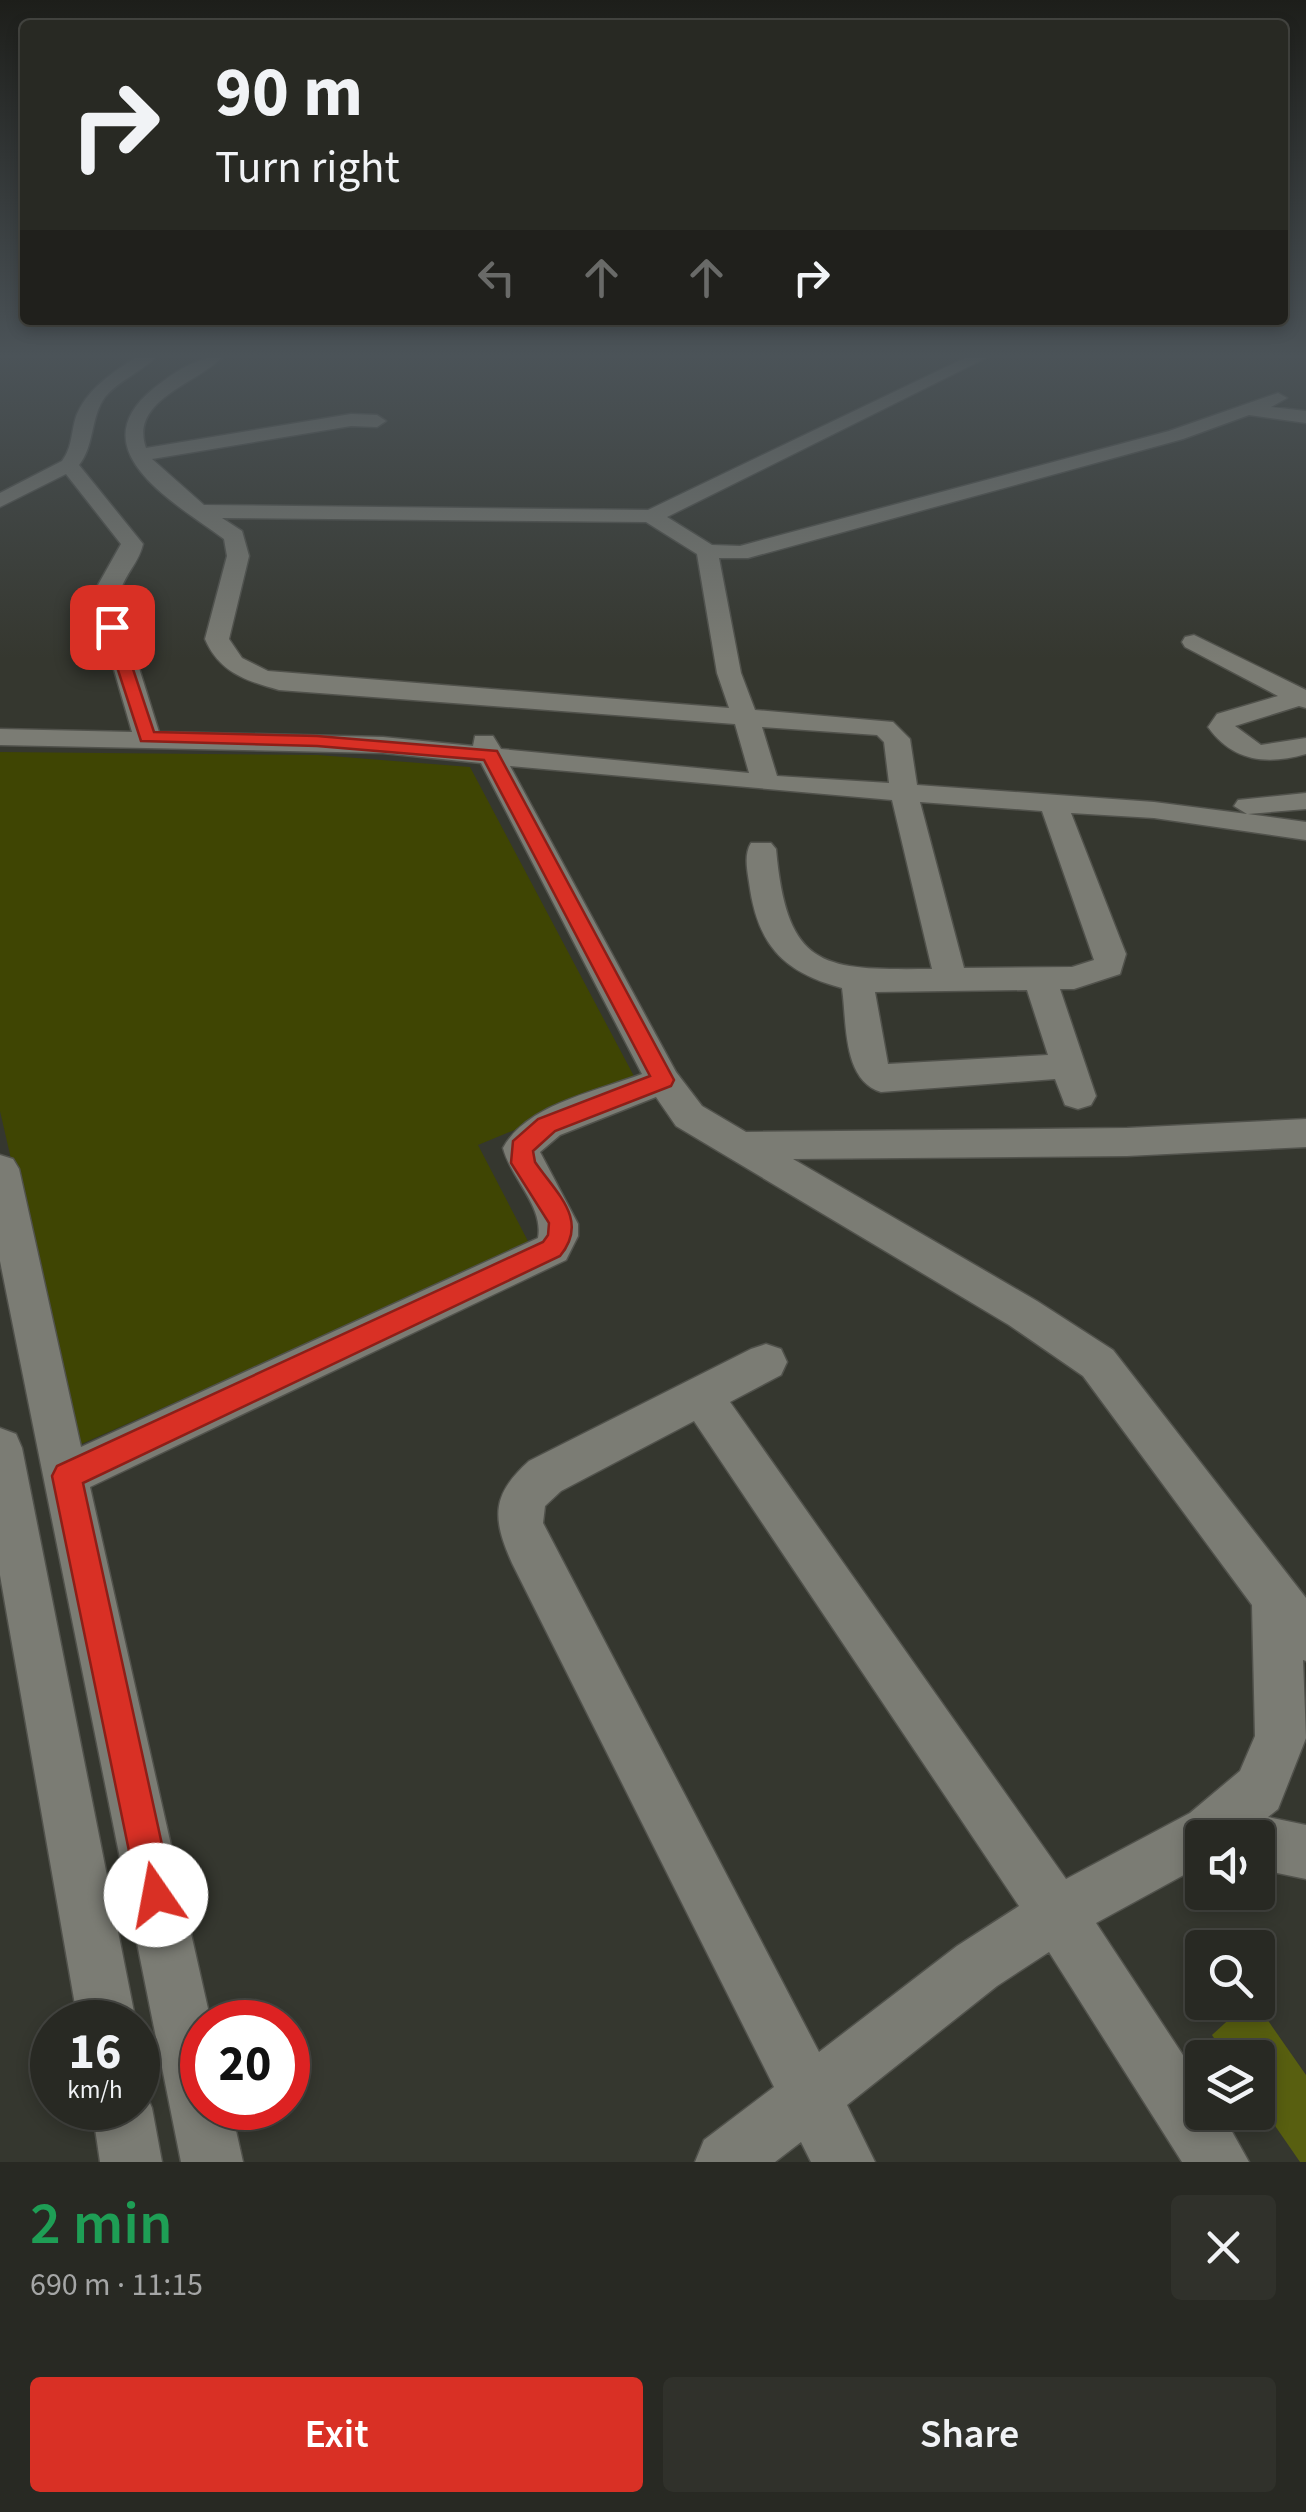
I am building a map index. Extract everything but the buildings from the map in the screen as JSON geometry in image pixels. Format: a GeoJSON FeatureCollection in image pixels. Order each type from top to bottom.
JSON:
{"type":"FeatureCollection","features":[{"type":"Feature","properties":{"kind":"lane"},"geometry":{"type":"LineString","coordinates":[[0,500],[69,466],[75,458]]}},
{"type":"Feature","properties":{"kind":"lane"},"geometry":{"type":"LineString","coordinates":[[142,458],[159,482],[234,536],[238,546],[217,639],[221,652],[258,677],[424,695],[884,728],[896,738],[902,786],[951,980]]}},
{"type":"Feature","properties":{"kind":"lane"},"geometry":{"type":"LineString","coordinates":[[202,511],[652,516],[772,458]]}},
{"type":"Feature","properties":{"kind":"lane"},"geometry":{"type":"LineString","coordinates":[[652,516],[707,551],[740,553],[1095,458]]}},
{"type":"Feature","properties":{"kind":"lane"},"geometry":{"type":"LineString","coordinates":[[69,466],[132,544],[106,596],[145,730]]}},
{"type":"Feature","properties":{"kind":"lane"},"geometry":{"type":"LineString","coordinates":[[707,551],[729,673],[763,774]]}},
{"type":"Feature","properties":{"kind":"lane"},"geometry":{"type":"LineString","coordinates":[[1194,642],[1303,699]]}},
{"type":"Feature","properties":{"kind":"lane"},"geometry":{"type":"LineString","coordinates":[[1303,699],[1226,720],[1222,728],[1248,751],[1262,756],[1306,746]]}},
{"type":"Feature","properties":{"kind":"lane"},"geometry":{"type":"LineString","coordinates":[[0,721],[317,741],[487,746],[1054,804],[1154,810],[1306,830]]}},
{"type":"Feature","properties":{"kind":"lane"},"geometry":{"type":"LineString","coordinates":[[0,737],[145,730]]}},
{"type":"Feature","properties":{"kind":"lane"},"geometry":{"type":"LineString","coordinates":[[487,746],[663,1080],[689,1116],[1023,1313],[1098,1363],[1306,1637]]}},
{"type":"Feature","properties":{"kind":"lane"},"geometry":{"type":"LineString","coordinates":[[902,786],[1172,794],[1306,814]]}},
{"type":"Feature","properties":{"kind":"lane"},"geometry":{"type":"LineString","coordinates":[[1248,806],[1306,801]]}},
{"type":"Feature","properties":{"kind":"lane"},"geometry":{"type":"LineString","coordinates":[[762,849],[769,920],[778,935],[806,962],[857,980],[1040,978],[1098,972],[1109,966],[1110,954],[1054,804]]}},
{"type":"Feature","properties":{"kind":"lane"},"geometry":{"type":"LineString","coordinates":[[857,980],[871,1070],[882,1079],[1073,1081],[1040,978]]}},
{"type":"Feature","properties":{"kind":"lane"},"geometry":{"type":"LineString","coordinates":[[67,1476],[552,1249],[561,1238],[562,1222],[523,1163],[521,1148],[547,1125],[663,1080]]}},
{"type":"Feature","properties":{"kind":"lane"},"geometry":{"type":"LineString","coordinates":[[735,1146],[1127,1142],[1306,1133]]}},
{"type":"Feature","properties":{"kind":"lane"},"geometry":{"type":"LineString","coordinates":[[0,1169],[212,2162]]}},
{"type":"Feature","properties":{"kind":"lane"},"geometry":{"type":"LineString","coordinates":[[766,1362],[545,1476],[523,1496],[520,1523],[528,1547],[844,2162]]}},
{"type":"Feature","properties":{"kind":"lane"},"geometry":{"type":"LineString","coordinates":[[702,1396],[1057,1914],[1218,2162]]}},
{"type":"Feature","properties":{"kind":"lane"},"geometry":{"type":"LineString","coordinates":[[0,1448],[102,2000]]}},
{"type":"Feature","properties":{"kind":"lane"},"geometry":{"type":"LineString","coordinates":[[1243,1820],[1282,1737],[1276,1597]]}},
{"type":"Feature","properties":{"kind":"lane"},"geometry":{"type":"LineString","coordinates":[[1275,1846],[1306,1852]]}},
{"type":"Feature","properties":{"kind":"lane"},"geometry":{"type":"LineString","coordinates":[[726,2162],[977,1966],[1057,1914],[1185,1858]]}},
{"type":"Feature","properties":{"kind":"lane"},"geometry":{"type":"LineString","coordinates":[[126,2130],[131,2162]]}},
{"type":"Feature","properties":{"kind":"green space"},"geometry":{"type":"Polygon","coordinates":[[[0,752],[318,755],[470,767],[636,1080],[478,1145],[530,1245],[77,1446],[0,1111],[0,752]]]}},
{"type":"Feature","properties":{"kind":"route"},"geometry":{"type":"LineString","coordinates":[[112,627],[147,738],[317,741],[490,755],[663,1080],[547,1125],[521,1148],[523,1163],[562,1222],[561,1238],[552,1249],[67,1476],[156,1895]]}}]}
